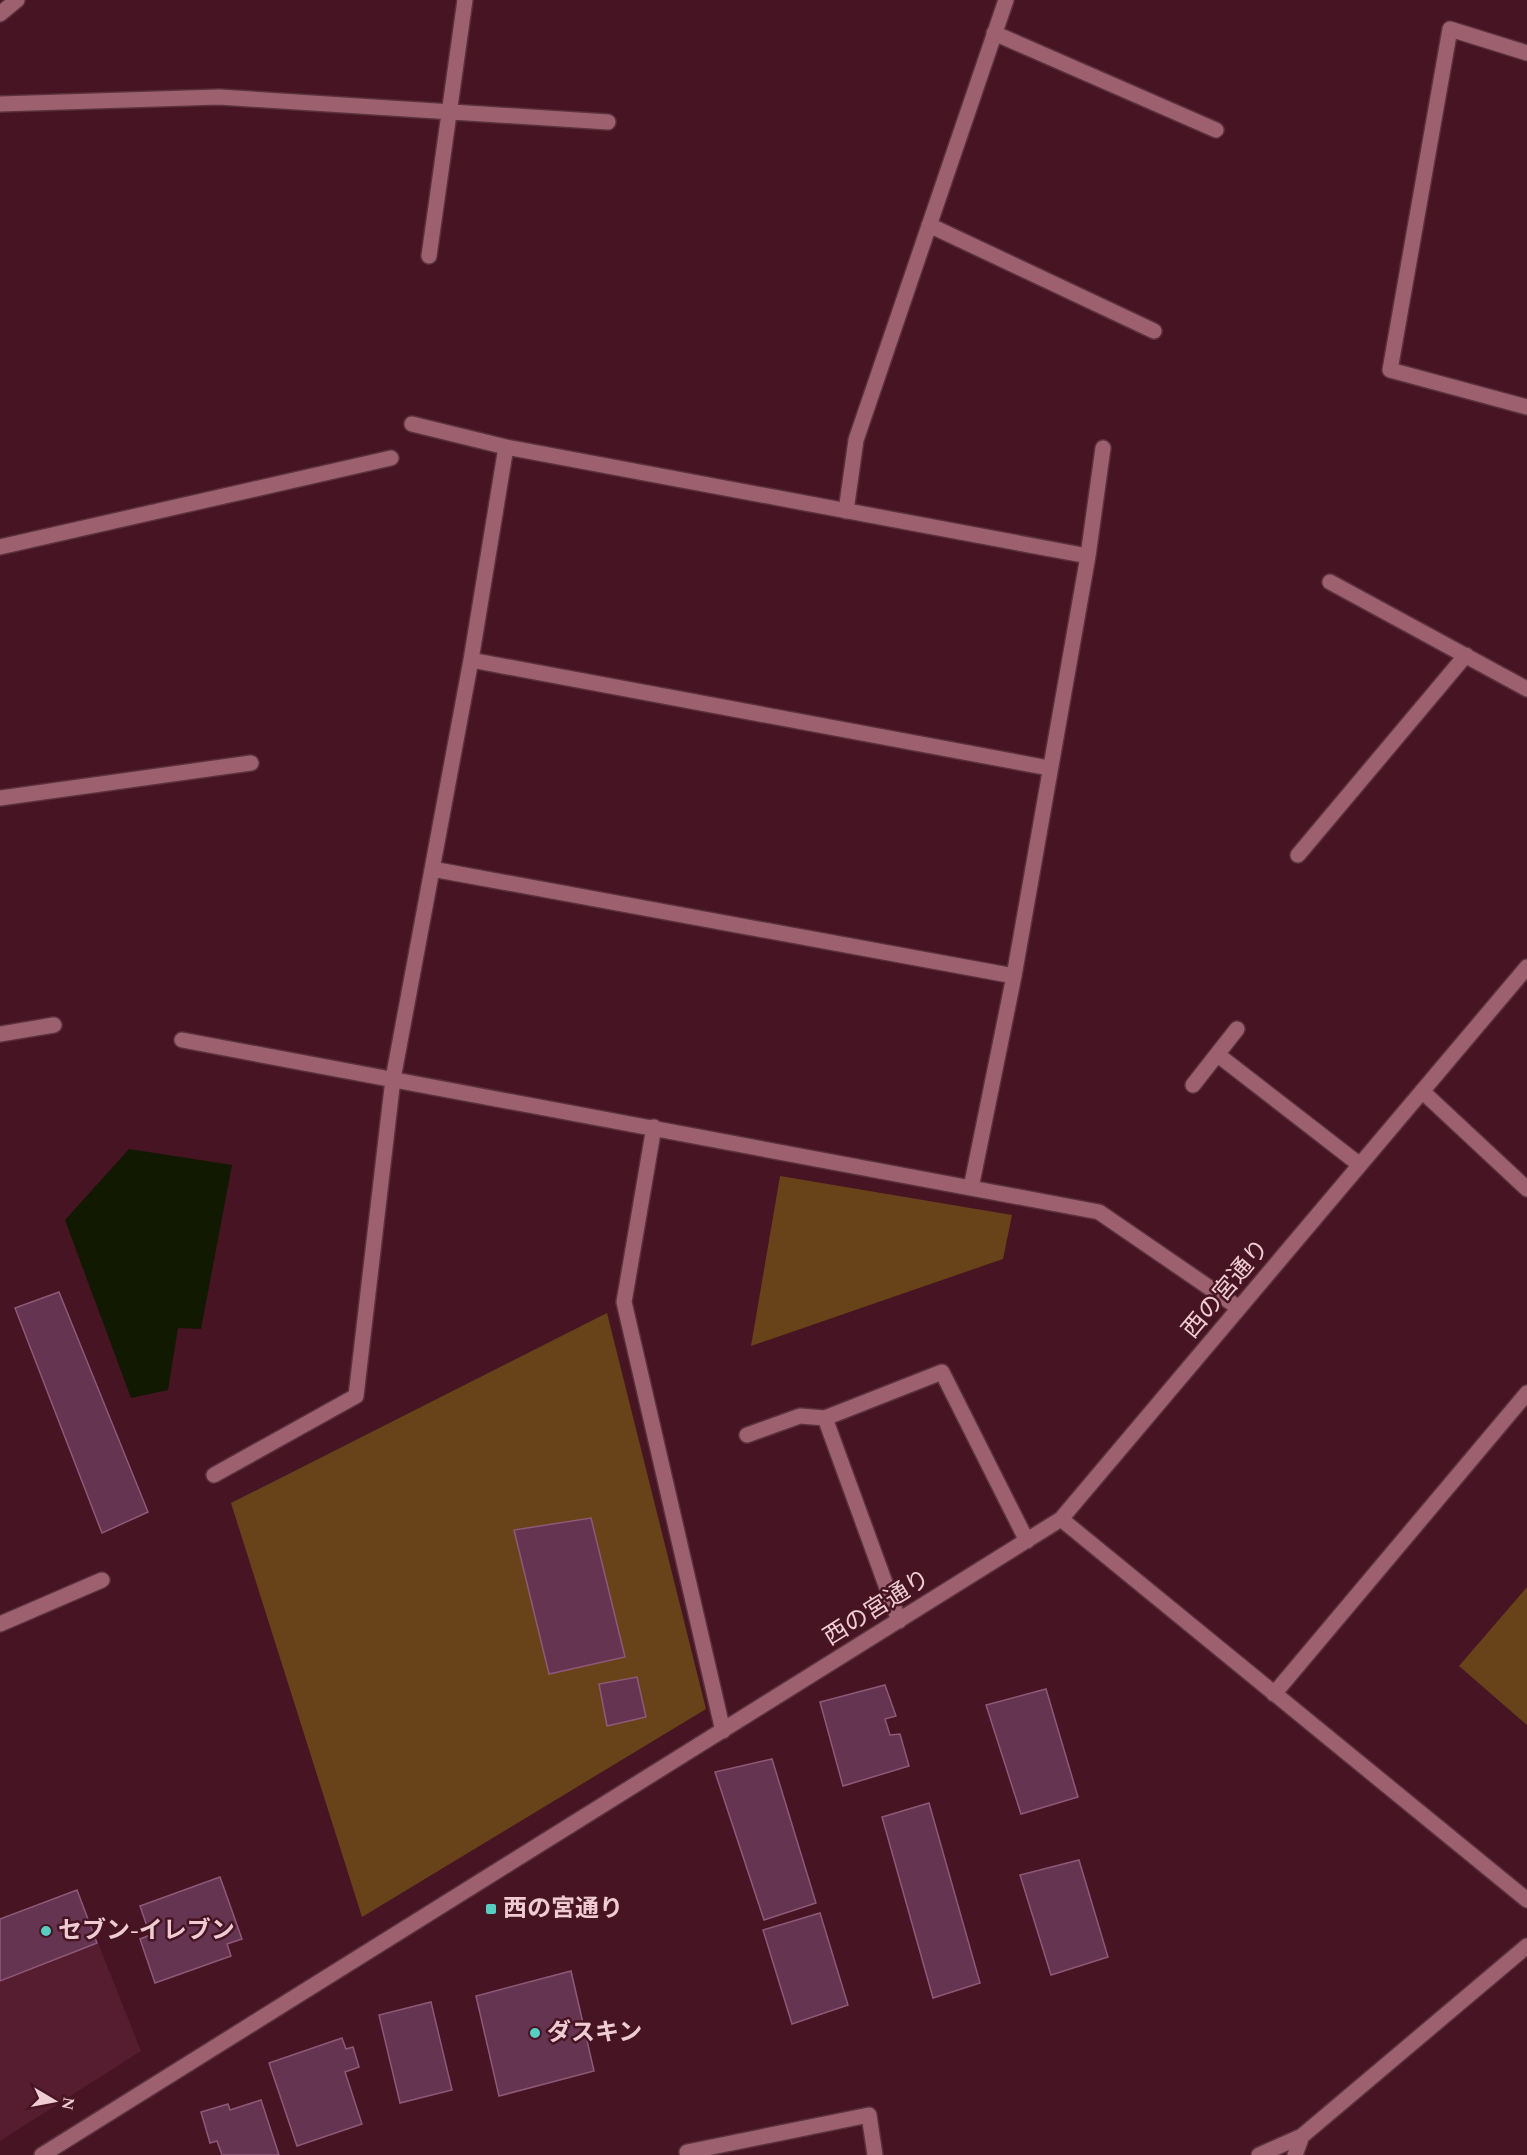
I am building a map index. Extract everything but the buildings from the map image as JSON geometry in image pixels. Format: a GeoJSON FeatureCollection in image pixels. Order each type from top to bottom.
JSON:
{"type":"FeatureCollection","features":[{"type":"Feature","properties":{"kind":"street"},"geometry":{"type":"LineString","coordinates":[[0,14],[17,0]]}},
{"type":"Feature","properties":{"kind":"street"},"geometry":{"type":"LineString","coordinates":[[429,256],[465,0]]}},
{"type":"Feature","properties":{"kind":"street"},"geometry":{"type":"LineString","coordinates":[[846,511],[855,440],[1006,0]]}},
{"type":"Feature","properties":{"kind":"street"},"geometry":{"type":"LineString","coordinates":[[1527,53],[1450,29],[1390,370],[1527,407]]}},
{"type":"Feature","properties":{"kind":"street"},"geometry":{"type":"LineString","coordinates":[[994,33],[1216,130]]}},
{"type":"Feature","properties":{"kind":"street"},"geometry":{"type":"LineString","coordinates":[[0,104],[219,98],[608,122]]}},
{"type":"Feature","properties":{"kind":"street"},"geometry":{"type":"LineString","coordinates":[[930,225],[1154,332]]}},
{"type":"Feature","properties":{"kind":"street"},"geometry":{"type":"LineString","coordinates":[[412,424],[506,447],[1088,556]]}},
{"type":"Feature","properties":{"kind":"street"},"geometry":{"type":"LineString","coordinates":[[214,1475],[356,1396],[393,1079],[471,660],[506,447]]}},
{"type":"Feature","properties":{"kind":"street"},"geometry":{"type":"LineString","coordinates":[[971,1188],[1014,976],[1088,556],[1103,448]]}},
{"type":"Feature","properties":{"kind":"street"},"geometry":{"type":"LineString","coordinates":[[0,548],[391,458]]}},
{"type":"Feature","properties":{"kind":"street"},"geometry":{"type":"LineString","coordinates":[[1330,582],[1527,689]]}},
{"type":"Feature","properties":{"kind":"street"},"geometry":{"type":"LineString","coordinates":[[1298,855],[1466,655]]}},
{"type":"Feature","properties":{"kind":"street"},"geometry":{"type":"LineString","coordinates":[[471,660],[1049,768]]}},
{"type":"Feature","properties":{"kind":"street"},"geometry":{"type":"LineString","coordinates":[[0,798],[251,763]]}},
{"type":"Feature","properties":{"kind":"street"},"geometry":{"type":"LineString","coordinates":[[432,869],[1014,976]]}},
{"type":"Feature","properties":{"kind":"street","name":"西の宮通り"},"geometry":{"type":"LineString","coordinates":[[42,2155],[1061,1519],[1527,967]]}},
{"type":"Feature","properties":{"kind":"street"},"geometry":{"type":"LineString","coordinates":[[0,1034],[54,1025]]}},
{"type":"Feature","properties":{"kind":"street"},"geometry":{"type":"LineString","coordinates":[[1193,1085],[1237,1029]]}},
{"type":"Feature","properties":{"kind":"street"},"geometry":{"type":"LineString","coordinates":[[182,1040],[1099,1212],[1239,1308]]}},
{"type":"Feature","properties":{"kind":"street"},"geometry":{"type":"LineString","coordinates":[[1218,1055],[1360,1165]]}},
{"type":"Feature","properties":{"kind":"street"},"geometry":{"type":"LineString","coordinates":[[1422,1091],[1527,1189]]}},
{"type":"Feature","properties":{"kind":"street"},"geometry":{"type":"LineString","coordinates":[[654,1127],[624,1302],[723,1731]]}},
{"type":"Feature","properties":{"kind":"street"},"geometry":{"type":"LineString","coordinates":[[747,1435],[800,1416],[825,1418],[942,1372],[1027,1541]]}},
{"type":"Feature","properties":{"kind":"street"},"geometry":{"type":"LineString","coordinates":[[1274,1694],[1527,1393]]}},
{"type":"Feature","properties":{"kind":"street"},"geometry":{"type":"LineString","coordinates":[[825,1418],[899,1621]]}},
{"type":"Feature","properties":{"kind":"street"},"geometry":{"type":"LineString","coordinates":[[1061,1519],[1527,1900]]}},
{"type":"Feature","properties":{"kind":"street"},"geometry":{"type":"LineString","coordinates":[[0,1624],[102,1580]]}},
{"type":"Feature","properties":{"kind":"street"},"geometry":{"type":"LineString","coordinates":[[1259,2155],[1302,2136],[1527,1946]]}},
{"type":"Feature","properties":{"kind":"street"},"geometry":{"type":"LineString","coordinates":[[688,2155],[687,2152],[869,2115],[875,2155]]}},
{"type":"Feature","properties":{"kind":"street"},"geometry":{"type":"LineString","coordinates":[[1295,2155],[1302,2136]]}},
{"type":"Feature","properties":{"kind":"shaded area"},"geometry":{"type":"Polygon","coordinates":[[[129,1149],[232,1165],[201,1329],[178,1328],[168,1390],[131,1398],[65,1220],[129,1149]]]}},
{"type":"Feature","properties":{"kind":"shaded area"},"geometry":{"type":"Polygon","coordinates":[[[780,1176],[1012,1215],[1003,1259],[751,1346],[780,1176]]]}},
{"type":"Feature","properties":{"kind":"shaded area"},"geometry":{"type":"Polygon","coordinates":[[[607,1313],[706,1709],[362,1917],[231,1503],[607,1313]],[[591,1518],[514,1530],[549,1674],[624,1657],[591,1518]]]}},
{"type":"Feature","properties":{"kind":"shaded area"},"geometry":{"type":"Polygon","coordinates":[[[1527,1587],[1527,1725],[1459,1666],[1527,1587]]]}},
{"type":"Feature","properties":{"kind":"shaded area"},"geometry":{"type":"Polygon","coordinates":[[[77,1890],[141,2051],[0,2141],[0,1919],[77,1890]]]}},
{"type":"Feature","properties":{"kind":"place","name":"西の宮通り"},"geometry":{"type":"Point","coordinates":[491,1909]}},
{"type":"Feature","properties":{"kind":"place","name":"セブン-イレブン"},"geometry":{"type":"Point","coordinates":[46,1931]}},
{"type":"Feature","properties":{"kind":"place","name":"ダスキン"},"geometry":{"type":"Point","coordinates":[535,2033]}}]}
